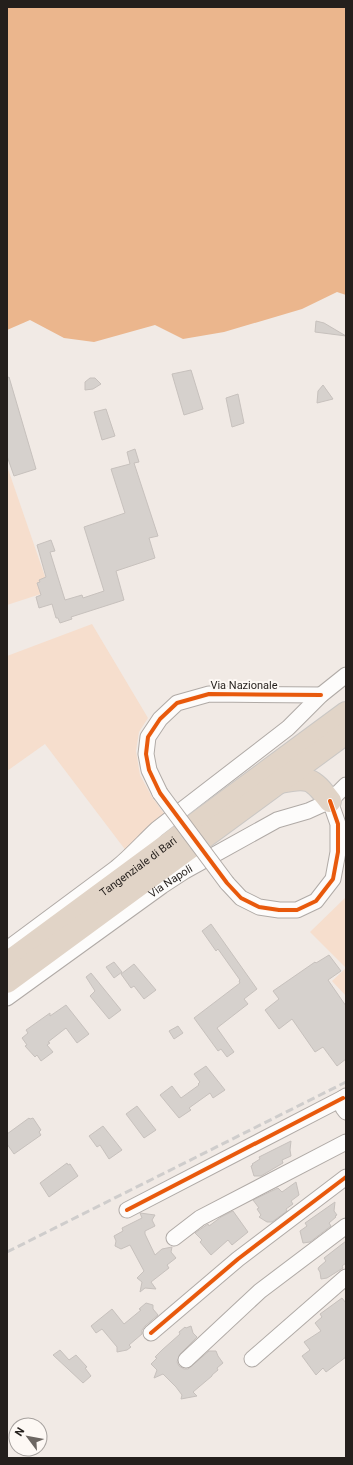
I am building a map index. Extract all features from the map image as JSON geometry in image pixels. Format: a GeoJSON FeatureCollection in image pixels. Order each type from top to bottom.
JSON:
{"type":"FeatureCollection","features":[{"type":"Feature","properties":{"kind":"highway","name":"Tangenziale di Bari"},"geometry":{"type":"LineString","coordinates":[[7,963],[346,713]]}},
{"type":"Feature","properties":{"kind":"highway","name":"Tangenziale di Bari"},"geometry":{"type":"LineString","coordinates":[[7,982],[346,733]]}},
{"type":"Feature","properties":{"kind":"highway"},"geometry":{"type":"LineString","coordinates":[[324,793],[315,774],[317,763],[329,746]]}},
{"type":"Feature","properties":{"kind":"highway"},"geometry":{"type":"LineString","coordinates":[[280,782],[298,778],[308,780],[324,793]]}},
{"type":"Feature","properties":{"kind":"street"},"geometry":{"type":"LineString","coordinates":[[7,949],[116,868],[132,855],[157,829],[288,728],[321,695],[346,675]]}},
{"type":"Feature","properties":{"kind":"street","name":"Via Nazionale"},"geometry":{"type":"LineString","coordinates":[[321,695],[209,694],[177,703],[160,719],[148,737],[146,754],[149,770],[160,793],[227,883],[242,898],[259,907],[279,910],[297,910],[316,901],[333,879],[338,852],[338,824],[324,793]]}},
{"type":"Feature","properties":{"kind":"street","name":"Via Napoli"},"geometry":{"type":"LineString","coordinates":[[7,998],[162,886],[277,820],[308,811],[324,793],[341,791],[346,785]]}},
{"type":"Feature","properties":{"kind":"street"},"geometry":{"type":"LineString","coordinates":[[127,1210],[345,1102]]}},
{"type":"Feature","properties":{"kind":"street"},"geometry":{"type":"LineString","coordinates":[[174,1238],[200,1218],[346,1142]]}},
{"type":"Feature","properties":{"kind":"street"},"geometry":{"type":"LineString","coordinates":[[151,1334],[238,1259],[346,1177]]}},
{"type":"Feature","properties":{"kind":"street"},"geometry":{"type":"LineString","coordinates":[[186,1360],[260,1291],[346,1226]]}},
{"type":"Feature","properties":{"kind":"street"},"geometry":{"type":"LineString","coordinates":[[252,1359],[346,1277]]}},
{"type":"Feature","properties":{"kind":"shaded area"},"geometry":{"type":"Polygon","coordinates":[[[7,7],[346,7],[346,295],[337,292],[302,309],[224,332],[183,339],[155,325],[94,342],[64,338],[30,320],[7,330],[7,7]]]}},
{"type":"Feature","properties":{"kind":"shaded area"},"geometry":{"type":"Polygon","coordinates":[[[7,466],[50,591],[7,605],[7,466]]]}},
{"type":"Feature","properties":{"kind":"shaded area"},"geometry":{"type":"Polygon","coordinates":[[[92,624],[148,718],[139,732],[136,751],[140,775],[152,797],[171,823],[130,856],[45,744],[7,771],[7,656],[92,624]]]}},
{"type":"Feature","properties":{"kind":"shaded area"},"geometry":{"type":"Polygon","coordinates":[[[346,897],[346,968],[310,932],[346,897]]]}},
{"type":"Feature","properties":{"kind":"shaded area"},"geometry":{"type":"Polygon","coordinates":[[[346,968],[346,996],[332,981],[346,968]]]}},
{"type":"Feature","properties":{"kind":"building"},"geometry":{"type":"Polygon","coordinates":[[[316,321],[324,323],[346,336],[315,332],[316,321]]]}},
{"type":"Feature","properties":{"kind":"building"},"geometry":{"type":"Polygon","coordinates":[[[191,370],[203,409],[184,415],[172,374],[191,370]]]}},
{"type":"Feature","properties":{"kind":"building"},"geometry":{"type":"Polygon","coordinates":[[[9,377],[36,469],[14,476],[7,456],[7,378],[9,377]]]}},
{"type":"Feature","properties":{"kind":"building"},"geometry":{"type":"Polygon","coordinates":[[[90,378],[95,378],[101,384],[93,389],[85,390],[85,382],[90,378]]]}},
{"type":"Feature","properties":{"kind":"building"},"geometry":{"type":"Polygon","coordinates":[[[323,385],[333,399],[317,403],[318,391],[323,385]]]}},
{"type":"Feature","properties":{"kind":"building"},"geometry":{"type":"Polygon","coordinates":[[[238,394],[244,423],[232,427],[226,398],[238,394]]]}},
{"type":"Feature","properties":{"kind":"building"},"geometry":{"type":"Polygon","coordinates":[[[106,409],[115,436],[102,440],[94,412],[106,409]]]}},
{"type":"Feature","properties":{"kind":"building"},"geometry":{"type":"Polygon","coordinates":[[[135,449],[139,462],[134,463],[158,536],[149,538],[155,558],[116,571],[124,600],[71,617],[72,619],[60,623],[58,618],[56,618],[52,604],[39,608],[36,597],[41,595],[37,583],[40,582],[39,580],[46,577],[37,545],[51,540],[55,551],[50,552],[65,600],[82,595],[83,598],[104,591],[84,527],[125,513],[111,469],[130,464],[127,452],[135,449]]]}},
{"type":"Feature","properties":{"kind":"building"},"geometry":{"type":"Polygon","coordinates":[[[211,924],[257,989],[244,999],[248,1004],[217,1028],[234,1052],[227,1057],[221,1049],[218,1051],[194,1018],[240,983],[240,980],[218,949],[216,951],[202,931],[211,924]]]}},
{"type":"Feature","properties":{"kind":"building"},"geometry":{"type":"Polygon","coordinates":[[[329,955],[341,971],[328,980],[346,1006],[346,1059],[337,1066],[323,1047],[315,1052],[292,1019],[279,1029],[265,1010],[279,999],[273,991],[315,962],[316,963],[329,955]]]}},
{"type":"Feature","properties":{"kind":"building"},"geometry":{"type":"Polygon","coordinates":[[[114,962],[122,972],[114,978],[106,967],[114,962]]]}},
{"type":"Feature","properties":{"kind":"building"},"geometry":{"type":"Polygon","coordinates":[[[134,964],[156,990],[144,999],[134,986],[131,988],[121,974],[134,964]]]}},
{"type":"Feature","properties":{"kind":"building"},"geometry":{"type":"Polygon","coordinates":[[[91,973],[121,1010],[109,1019],[90,996],[95,991],[86,977],[91,973]]]}},
{"type":"Feature","properties":{"kind":"building"},"geometry":{"type":"Polygon","coordinates":[[[66,1005],[89,1034],[77,1043],[66,1028],[48,1042],[50,1043],[47,1045],[53,1052],[41,1061],[37,1055],[35,1057],[25,1046],[27,1045],[22,1038],[28,1033],[26,1030],[50,1013],[50,1016],[66,1005]]]}},
{"type":"Feature","properties":{"kind":"building"},"geometry":{"type":"Polygon","coordinates":[[[178,1026],[183,1033],[174,1039],[169,1031],[178,1026]]]}},
{"type":"Feature","properties":{"kind":"building"},"geometry":{"type":"Polygon","coordinates":[[[206,1066],[225,1090],[213,1098],[210,1093],[189,1108],[191,1110],[179,1118],[160,1095],[172,1086],[181,1098],[199,1085],[198,1084],[200,1082],[194,1074],[206,1066]]]}},
{"type":"Feature","properties":{"kind":"building"},"geometry":{"type":"Polygon","coordinates":[[[137,1106],[156,1130],[144,1138],[126,1114],[137,1106]]]}},
{"type":"Feature","properties":{"kind":"building"},"geometry":{"type":"Polygon","coordinates":[[[29,1118],[33,1118],[41,1130],[39,1132],[41,1135],[14,1154],[7,1144],[7,1134],[29,1118]]]}},
{"type":"Feature","properties":{"kind":"building"},"geometry":{"type":"Polygon","coordinates":[[[103,1126],[122,1150],[109,1159],[100,1145],[97,1147],[89,1136],[103,1126]]]}},
{"type":"Feature","properties":{"kind":"building"},"geometry":{"type":"Polygon","coordinates":[[[291,1141],[291,1156],[282,1160],[283,1163],[261,1176],[254,1176],[251,1166],[260,1159],[259,1157],[291,1141]]]}},
{"type":"Feature","properties":{"kind":"building"},"geometry":{"type":"Polygon","coordinates":[[[67,1163],[68,1165],[70,1164],[78,1176],[49,1197],[40,1183],[67,1163]]]}},
{"type":"Feature","properties":{"kind":"building"},"geometry":{"type":"Polygon","coordinates":[[[296,1182],[299,1195],[291,1201],[293,1204],[286,1209],[287,1211],[272,1222],[267,1222],[259,1217],[261,1215],[257,1209],[259,1208],[253,1200],[278,1188],[282,1192],[296,1182]]]}},
{"type":"Feature","properties":{"kind":"building"},"geometry":{"type":"Polygon","coordinates":[[[335,1202],[334,1211],[337,1215],[329,1223],[331,1226],[310,1242],[303,1243],[300,1231],[307,1226],[305,1223],[335,1202]]]}},
{"type":"Feature","properties":{"kind":"building"},"geometry":{"type":"Polygon","coordinates":[[[233,1211],[248,1232],[232,1245],[228,1240],[211,1255],[200,1242],[202,1240],[195,1233],[208,1224],[209,1226],[221,1217],[233,1211]]]}},
{"type":"Feature","properties":{"kind":"building"},"geometry":{"type":"Polygon","coordinates":[[[140,1213],[155,1215],[152,1220],[155,1226],[145,1231],[145,1234],[155,1255],[162,1249],[172,1247],[171,1252],[176,1258],[167,1265],[169,1268],[151,1282],[156,1289],[145,1288],[140,1292],[142,1282],[137,1278],[144,1271],[130,1245],[121,1249],[115,1246],[116,1241],[114,1236],[123,1231],[122,1228],[142,1218],[140,1213]]]}},
{"type":"Feature","properties":{"kind":"building"},"geometry":{"type":"Polygon","coordinates":[[[346,1241],[346,1263],[342,1266],[343,1268],[327,1278],[321,1279],[318,1269],[326,1261],[324,1258],[346,1241]]]}},
{"type":"Feature","properties":{"kind":"building"},"geometry":{"type":"Polygon","coordinates":[[[342,1298],[346,1303],[346,1357],[326,1372],[323,1368],[316,1375],[302,1356],[310,1350],[304,1342],[321,1331],[315,1323],[322,1317],[320,1314],[342,1298]]]}},
{"type":"Feature","properties":{"kind":"building"},"geometry":{"type":"Polygon","coordinates":[[[146,1303],[153,1305],[153,1309],[158,1315],[145,1326],[142,1330],[142,1334],[129,1345],[131,1347],[127,1350],[117,1352],[117,1347],[102,1329],[96,1333],[91,1326],[112,1309],[124,1324],[141,1310],[139,1309],[146,1303]]]}},
{"type":"Feature","properties":{"kind":"building"},"geometry":{"type":"Polygon","coordinates":[[[191,1326],[193,1333],[197,1337],[180,1354],[177,1362],[179,1366],[184,1369],[188,1369],[209,1351],[216,1351],[223,1363],[217,1368],[218,1370],[212,1376],[193,1392],[197,1396],[181,1399],[182,1395],[163,1374],[154,1378],[157,1370],[151,1364],[157,1358],[155,1357],[180,1334],[179,1332],[185,1327],[191,1326]]]}},
{"type":"Feature","properties":{"kind":"building"},"geometry":{"type":"Polygon","coordinates":[[[60,1350],[69,1360],[76,1355],[87,1367],[85,1368],[91,1376],[83,1383],[53,1355],[60,1350]]]}},
{"type":"Feature","properties":{"kind":"railway"},"geometry":{"type":"LineString","coordinates":[[7,1252],[346,1082]]}},
{"type":"Feature","properties":{"kind":"cycle path"},"geometry":{"type":"LineString","coordinates":[[321,695],[209,694],[177,703],[160,719],[148,737],[146,754],[149,770],[160,793],[227,883],[241,898],[259,907],[279,910],[297,910],[316,901],[333,879],[338,852],[338,824],[330,801]]}},
{"type":"Feature","properties":{"kind":"cycle path"},"geometry":{"type":"LineString","coordinates":[[127,1210],[343,1098]]}},
{"type":"Feature","properties":{"kind":"cycle path"},"geometry":{"type":"LineString","coordinates":[[151,1333],[238,1259],[346,1177]]}}]}
